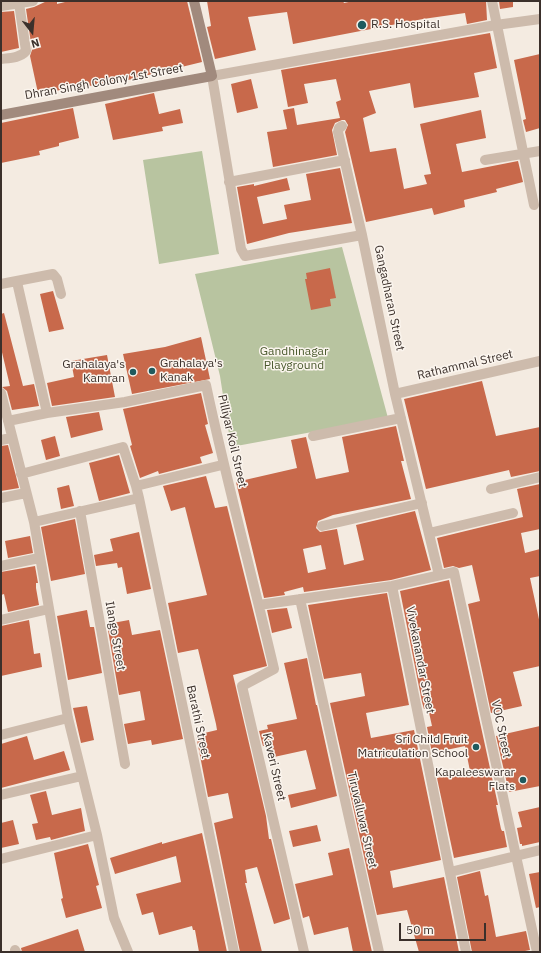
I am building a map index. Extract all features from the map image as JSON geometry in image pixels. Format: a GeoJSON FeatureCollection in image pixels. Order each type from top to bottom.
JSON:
{"type":"FeatureCollection","features":[{"type":"Feature","properties":{"kind":"street"},"geometry":{"type":"LineString","coordinates":[[1,6],[33,1]]}},
{"type":"Feature","properties":{"kind":"street"},"geometry":{"type":"LineString","coordinates":[[194,1],[212,76],[229,182],[345,160]]}},
{"type":"Feature","properties":{"kind":"street"},"geometry":{"type":"LineString","coordinates":[[492,1],[522,154],[534,205]]}},
{"type":"Feature","properties":{"kind":"street"},"geometry":{"type":"LineString","coordinates":[[1,59],[16,57],[23,54],[26,50],[19,2]]}},
{"type":"Feature","properties":{"kind":"street"},"geometry":{"type":"LineString","coordinates":[[212,76],[496,25],[540,19]]}},
{"type":"Feature","properties":{"kind":"street","name":"Dhran Singh Colony 1st Street"},"geometry":{"type":"LineString","coordinates":[[1,115],[212,76]]}},
{"type":"Feature","properties":{"kind":"street"},"geometry":{"type":"LineString","coordinates":[[342,126],[338,132],[362,235]]}},
{"type":"Feature","properties":{"kind":"street"},"geometry":{"type":"LineString","coordinates":[[485,160],[540,151]]}},
{"type":"Feature","properties":{"kind":"street","name":"Gangadharan Street"},"geometry":{"type":"LineString","coordinates":[[229,182],[241,248],[245,256],[362,235],[400,418],[439,575]]}},
{"type":"Feature","properties":{"kind":"street"},"geometry":{"type":"LineString","coordinates":[[1,284],[52,274],[57,279],[61,294]]}},
{"type":"Feature","properties":{"kind":"street"},"geometry":{"type":"LineString","coordinates":[[17,282],[47,413]]}},
{"type":"Feature","properties":{"kind":"street","name":"Rathammal Street"},"geometry":{"type":"LineString","coordinates":[[395,394],[540,360]]}},
{"type":"Feature","properties":{"kind":"street","name":"Pilliyar Koil Street"},"geometry":{"type":"LineString","coordinates":[[8,421],[47,413],[125,402],[206,385],[222,465],[259,605]]}},
{"type":"Feature","properties":{"kind":"street"},"geometry":{"type":"LineString","coordinates":[[1,393],[11,438],[34,522],[39,558],[68,718],[97,835],[114,918],[128,952]]}},
{"type":"Feature","properties":{"kind":"street"},"geometry":{"type":"LineString","coordinates":[[313,436],[400,418]]}},
{"type":"Feature","properties":{"kind":"street"},"geometry":{"type":"LineString","coordinates":[[1,440],[11,438]]}},
{"type":"Feature","properties":{"kind":"street","name":"Barathi Street"},"geometry":{"type":"LineString","coordinates":[[21,474],[123,447],[136,486],[234,952]]}},
{"type":"Feature","properties":{"kind":"street"},"geometry":{"type":"LineString","coordinates":[[136,486],[222,465]]}},
{"type":"Feature","properties":{"kind":"street"},"geometry":{"type":"LineString","coordinates":[[492,489],[540,477]]}},
{"type":"Feature","properties":{"kind":"street"},"geometry":{"type":"LineString","coordinates":[[1,498],[26,493]]}},
{"type":"Feature","properties":{"kind":"street"},"geometry":{"type":"LineString","coordinates":[[34,522],[138,498]]}},
{"type":"Feature","properties":{"kind":"street"},"geometry":{"type":"LineString","coordinates":[[322,526],[422,503]]}},
{"type":"Feature","properties":{"kind":"street","name":"Ilango Street"},"geometry":{"type":"LineString","coordinates":[[80,512],[125,764]]}},
{"type":"Feature","properties":{"kind":"street"},"geometry":{"type":"LineString","coordinates":[[429,533],[513,513]]}},
{"type":"Feature","properties":{"kind":"street"},"geometry":{"type":"LineString","coordinates":[[1,566],[39,558]]}},
{"type":"Feature","properties":{"kind":"street","name":"VOC Street"},"geometry":{"type":"LineString","coordinates":[[439,575],[454,572],[514,856],[537,952]]}},
{"type":"Feature","properties":{"kind":"street"},"geometry":{"type":"LineString","coordinates":[[259,605],[392,586],[439,575]]}},
{"type":"Feature","properties":{"kind":"street","name":"Vivekanandar Street"},"geometry":{"type":"LineString","coordinates":[[392,586],[466,952]]}},
{"type":"Feature","properties":{"kind":"street","name":"Tiruvalluvar Street"},"geometry":{"type":"LineString","coordinates":[[300,599],[379,952]]}},
{"type":"Feature","properties":{"kind":"street","name":"Kaveri Street"},"geometry":{"type":"LineString","coordinates":[[259,605],[274,669],[242,686],[304,952]]}},
{"type":"Feature","properties":{"kind":"street"},"geometry":{"type":"LineString","coordinates":[[1,620],[49,609]]}},
{"type":"Feature","properties":{"kind":"street"},"geometry":{"type":"LineString","coordinates":[[1,735],[68,718]]}},
{"type":"Feature","properties":{"kind":"street"},"geometry":{"type":"LineString","coordinates":[[1,795],[82,776]]}},
{"type":"Feature","properties":{"kind":"street"},"geometry":{"type":"LineString","coordinates":[[1,859],[97,835]]}},
{"type":"Feature","properties":{"kind":"street"},"geometry":{"type":"LineString","coordinates":[[450,872],[540,850]]}},
{"type":"Feature","properties":{"kind":"green space"},"geometry":{"type":"Polygon","coordinates":[[[202,151],[219,254],[159,264],[143,160],[202,151]]]}},
{"type":"Feature","properties":{"kind":"green space","name":"Gandhinagar Playground"},"geometry":{"type":"Polygon","coordinates":[[[342,247],[388,418],[231,447],[220,376],[195,274],[342,247]]]}},
{"type":"Feature","properties":{"kind":"building"},"geometry":{"type":"Polygon","coordinates":[[[47,1],[57,1],[57,4],[69,1],[187,1],[202,62],[128,80],[127,78],[101,84],[77,88],[76,86],[56,91],[56,89],[38,93],[30,56],[32,50],[26,9],[47,1]]]}},
{"type":"Feature","properties":{"kind":"building"},"geometry":{"type":"Polygon","coordinates":[[[207,1],[343,1],[344,3],[353,1],[486,1],[487,20],[467,24],[465,13],[423,19],[293,44],[287,12],[248,17],[256,50],[215,59],[207,27],[211,26],[207,1]]]}},
{"type":"Feature","properties":{"kind":"building"},"geometry":{"type":"Polygon","coordinates":[[[499,1],[513,1],[513,7],[500,9],[499,1]]]}},
{"type":"Feature","properties":{"kind":"building"},"geometry":{"type":"Polygon","coordinates":[[[14,11],[19,48],[1,52],[1,12],[14,11]]]}},
{"type":"Feature","properties":{"kind":"building"},"geometry":{"type":"Polygon","coordinates":[[[490,33],[497,68],[474,73],[479,97],[414,108],[410,83],[369,91],[376,113],[363,118],[370,152],[396,148],[404,189],[427,184],[424,175],[431,174],[420,124],[481,110],[486,138],[456,144],[462,172],[518,161],[523,182],[496,189],[497,192],[464,200],[465,207],[434,215],[432,208],[366,222],[345,132],[348,125],[345,120],[335,123],[332,130],[337,155],[273,167],[267,132],[287,129],[283,110],[294,108],[297,125],[340,118],[336,102],[341,100],[336,79],[304,84],[308,103],[288,107],[281,70],[490,33]]]}},
{"type":"Feature","properties":{"kind":"building"},"geometry":{"type":"Polygon","coordinates":[[[540,54],[540,128],[526,132],[523,120],[526,119],[514,60],[540,54]]]}},
{"type":"Feature","properties":{"kind":"building"},"geometry":{"type":"Polygon","coordinates":[[[251,79],[258,108],[237,113],[231,84],[251,79]]]}},
{"type":"Feature","properties":{"kind":"building"},"geometry":{"type":"Polygon","coordinates":[[[154,93],[159,114],[180,109],[183,123],[162,127],[163,131],[113,140],[105,104],[154,93]]]}},
{"type":"Feature","properties":{"kind":"building"},"geometry":{"type":"Polygon","coordinates":[[[73,108],[79,138],[59,143],[59,146],[39,151],[40,155],[1,163],[1,123],[73,108]]]}},
{"type":"Feature","properties":{"kind":"building"},"geometry":{"type":"Polygon","coordinates":[[[340,168],[352,223],[289,233],[247,244],[237,187],[254,184],[254,186],[287,178],[290,190],[257,197],[263,224],[287,219],[284,205],[311,200],[306,174],[340,168]]]}},
{"type":"Feature","properties":{"kind":"building"},"geometry":{"type":"Polygon","coordinates":[[[330,268],[336,298],[330,299],[331,306],[311,310],[305,279],[307,279],[306,273],[330,268]]]}},
{"type":"Feature","properties":{"kind":"building"},"geometry":{"type":"Polygon","coordinates":[[[53,291],[64,329],[49,332],[40,294],[53,291]]]}},
{"type":"Feature","properties":{"kind":"building"},"geometry":{"type":"Polygon","coordinates":[[[4,313],[23,386],[34,384],[39,406],[12,410],[7,391],[2,387],[10,386],[1,348],[1,314],[4,313]]]}},
{"type":"Feature","properties":{"kind":"building"},"geometry":{"type":"Polygon","coordinates":[[[201,337],[210,379],[132,394],[123,354],[165,347],[201,337]]]}},
{"type":"Feature","properties":{"kind":"building"},"geometry":{"type":"Polygon","coordinates":[[[107,355],[115,397],[52,406],[47,383],[74,377],[71,361],[107,355]]]}},
{"type":"Feature","properties":{"kind":"building"},"geometry":{"type":"Polygon","coordinates":[[[482,381],[496,436],[540,427],[540,471],[511,477],[509,470],[426,489],[404,399],[482,381]]]}},
{"type":"Feature","properties":{"kind":"building"},"geometry":{"type":"Polygon","coordinates":[[[201,393],[208,424],[205,425],[213,453],[200,457],[202,463],[159,474],[158,471],[140,478],[130,446],[132,445],[123,409],[201,393]]]}},
{"type":"Feature","properties":{"kind":"building"},"geometry":{"type":"Polygon","coordinates":[[[99,412],[103,430],[71,438],[66,417],[99,412]]]}},
{"type":"Feature","properties":{"kind":"building"},"geometry":{"type":"Polygon","coordinates":[[[396,426],[404,461],[401,461],[411,499],[333,515],[318,521],[316,528],[320,532],[337,529],[344,565],[364,560],[356,525],[415,511],[431,570],[391,580],[304,592],[303,587],[284,592],[285,595],[264,598],[236,482],[297,468],[291,440],[306,437],[316,479],[349,472],[342,437],[396,426]],[[321,545],[303,549],[308,573],[326,569],[321,545]]]}},
{"type":"Feature","properties":{"kind":"building"},"geometry":{"type":"Polygon","coordinates":[[[55,436],[60,456],[46,460],[41,440],[55,436]]]}},
{"type":"Feature","properties":{"kind":"building"},"geometry":{"type":"Polygon","coordinates":[[[8,445],[19,488],[1,491],[1,446],[8,445]]]}},
{"type":"Feature","properties":{"kind":"building"},"geometry":{"type":"Polygon","coordinates":[[[119,455],[130,493],[99,501],[89,463],[119,455]]]}},
{"type":"Feature","properties":{"kind":"building"},"geometry":{"type":"Polygon","coordinates":[[[206,476],[215,508],[227,506],[267,666],[233,675],[266,816],[269,839],[271,839],[290,919],[274,924],[257,867],[245,870],[247,883],[245,883],[262,952],[240,952],[214,823],[233,818],[228,793],[208,797],[196,735],[217,730],[216,724],[198,649],[178,653],[168,603],[207,595],[185,507],[171,511],[163,486],[206,476]]]}},
{"type":"Feature","properties":{"kind":"building"},"geometry":{"type":"Polygon","coordinates":[[[540,484],[540,529],[521,533],[525,553],[540,549],[540,576],[530,578],[540,624],[540,666],[513,672],[522,706],[491,713],[468,604],[480,601],[472,565],[459,568],[453,566],[444,568],[437,538],[523,517],[517,489],[540,484]]]}},
{"type":"Feature","properties":{"kind":"building"},"geometry":{"type":"Polygon","coordinates":[[[69,485],[74,506],[61,509],[57,488],[69,485]]]}},
{"type":"Feature","properties":{"kind":"building"},"geometry":{"type":"Polygon","coordinates":[[[75,519],[85,574],[51,581],[41,527],[75,519]]]}},
{"type":"Feature","properties":{"kind":"building"},"geometry":{"type":"Polygon","coordinates":[[[139,532],[151,589],[127,594],[122,567],[118,568],[117,563],[96,566],[94,555],[113,551],[110,539],[139,532]]]}},
{"type":"Feature","properties":{"kind":"building"},"geometry":{"type":"Polygon","coordinates":[[[30,536],[33,553],[8,558],[5,541],[30,536]]]}},
{"type":"Feature","properties":{"kind":"building"},"geometry":{"type":"Polygon","coordinates":[[[35,566],[38,583],[36,583],[36,588],[39,605],[8,612],[4,594],[1,595],[1,572],[35,566]]]}},
{"type":"Feature","properties":{"kind":"building"},"geometry":{"type":"Polygon","coordinates":[[[449,580],[498,805],[496,805],[501,829],[504,831],[507,847],[454,858],[437,778],[470,771],[465,746],[432,753],[427,727],[432,726],[428,708],[424,709],[422,702],[400,591],[449,580]]]}},
{"type":"Feature","properties":{"kind":"building"},"geometry":{"type":"Polygon","coordinates":[[[387,593],[409,705],[366,713],[371,738],[414,730],[441,860],[390,871],[393,888],[444,877],[459,952],[419,952],[407,910],[377,915],[330,703],[365,696],[361,673],[324,679],[308,605],[387,593]]]}},
{"type":"Feature","properties":{"kind":"building"},"geometry":{"type":"Polygon","coordinates":[[[287,608],[292,628],[272,633],[267,610],[287,608]]]}},
{"type":"Feature","properties":{"kind":"building"},"geometry":{"type":"Polygon","coordinates":[[[87,610],[90,627],[94,627],[102,673],[68,680],[57,616],[87,610]]]}},
{"type":"Feature","properties":{"kind":"building"},"geometry":{"type":"Polygon","coordinates":[[[29,620],[34,654],[40,653],[42,667],[1,676],[1,626],[29,620]]]}},
{"type":"Feature","properties":{"kind":"building"},"geometry":{"type":"Polygon","coordinates":[[[129,620],[132,635],[160,630],[183,739],[152,745],[151,740],[128,744],[124,724],[145,720],[140,691],[119,695],[107,624],[129,620]]]}},
{"type":"Feature","properties":{"kind":"building"},"geometry":{"type":"Polygon","coordinates":[[[307,658],[337,796],[291,808],[288,795],[316,789],[306,750],[274,757],[271,744],[263,746],[259,731],[268,729],[267,725],[297,719],[284,663],[307,658]]]}},
{"type":"Feature","properties":{"kind":"building"},"geometry":{"type":"Polygon","coordinates":[[[87,706],[94,740],[81,743],[73,708],[87,706]]]}},
{"type":"Feature","properties":{"kind":"building"},"geometry":{"type":"Polygon","coordinates":[[[540,726],[540,786],[509,792],[496,736],[540,726]]]}},
{"type":"Feature","properties":{"kind":"building"},"geometry":{"type":"Polygon","coordinates":[[[27,736],[34,760],[64,751],[70,770],[1,788],[1,744],[27,736]]]}},
{"type":"Feature","properties":{"kind":"building"},"geometry":{"type":"Polygon","coordinates":[[[46,791],[52,815],[81,808],[85,831],[51,840],[50,837],[36,840],[32,824],[38,823],[30,795],[46,791]]]}},
{"type":"Feature","properties":{"kind":"building"},"geometry":{"type":"Polygon","coordinates":[[[540,807],[540,842],[522,846],[522,844],[520,844],[517,828],[522,827],[518,812],[540,807]]]}},
{"type":"Feature","properties":{"kind":"building"},"geometry":{"type":"Polygon","coordinates":[[[13,820],[19,844],[1,848],[1,823],[13,820]]]}},
{"type":"Feature","properties":{"kind":"building"},"geometry":{"type":"Polygon","coordinates":[[[317,825],[321,841],[293,847],[289,831],[317,825]]]}},
{"type":"Feature","properties":{"kind":"building"},"geometry":{"type":"Polygon","coordinates":[[[202,833],[227,952],[199,952],[195,930],[193,930],[192,926],[159,935],[153,912],[142,915],[136,894],[181,882],[176,856],[115,874],[110,858],[162,842],[162,844],[202,833]]]}},
{"type":"Feature","properties":{"kind":"building"},"geometry":{"type":"Polygon","coordinates":[[[88,844],[99,885],[96,886],[102,908],[66,918],[61,899],[63,898],[54,853],[88,844]]]}},
{"type":"Feature","properties":{"kind":"building"},"geometry":{"type":"Polygon","coordinates":[[[349,848],[372,952],[353,952],[348,927],[314,935],[309,916],[303,918],[295,884],[333,875],[328,853],[349,848]]]}},
{"type":"Feature","properties":{"kind":"building"},"geometry":{"type":"Polygon","coordinates":[[[480,871],[485,896],[488,895],[496,937],[526,931],[530,950],[520,952],[472,952],[457,877],[480,871]]]}},
{"type":"Feature","properties":{"kind":"building"},"geometry":{"type":"Polygon","coordinates":[[[540,872],[540,907],[536,908],[529,874],[540,872]]]}},
{"type":"Feature","properties":{"kind":"building"},"geometry":{"type":"Polygon","coordinates":[[[78,929],[85,952],[22,952],[21,948],[78,929]]]}},
{"type":"Feature","properties":{"kind":"place","name":"R.S. Hospital"},"geometry":{"type":"Point","coordinates":[362,25]}},
{"type":"Feature","properties":{"kind":"place","name":"Grahalaya's Kanak"},"geometry":{"type":"Point","coordinates":[152,371]}},
{"type":"Feature","properties":{"kind":"place","name":"Grahalaya's Kamran"},"geometry":{"type":"Point","coordinates":[133,372]}},
{"type":"Feature","properties":{"kind":"place","name":"Sri Child Fruit Matriculation School"},"geometry":{"type":"Point","coordinates":[476,747]}},
{"type":"Feature","properties":{"kind":"place","name":"Kapaleeswarar Flats"},"geometry":{"type":"Point","coordinates":[523,780]}}]}
